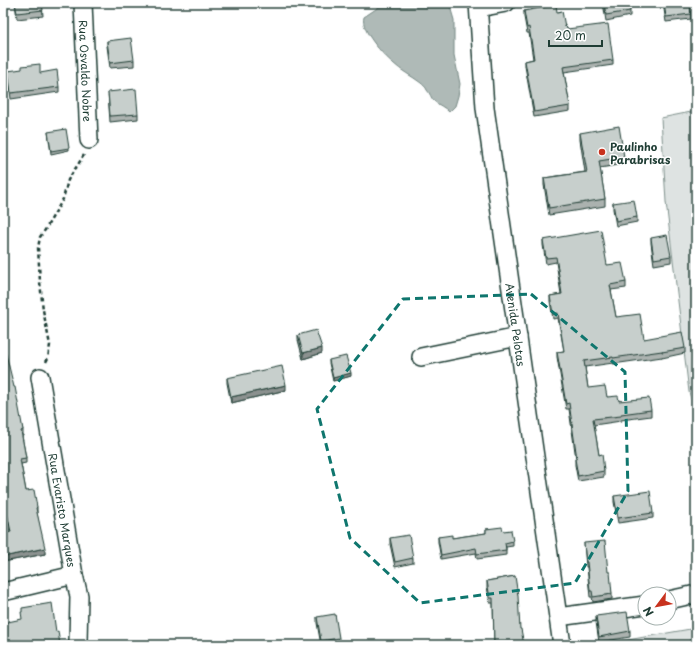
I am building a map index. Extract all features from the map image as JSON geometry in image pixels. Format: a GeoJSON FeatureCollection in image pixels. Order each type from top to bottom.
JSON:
{"type":"FeatureCollection","features":[{"type":"Feature","properties":{"kind":"street","name":"Rua Osvaldo Nobre"},"geometry":{"type":"LineString","coordinates":[[83,3],[89,140]]}},
{"type":"Feature","properties":{"kind":"street"},"geometry":{"type":"LineString","coordinates":[[479,5],[506,3]]}},
{"type":"Feature","properties":{"kind":"street","name":"Avenida Pelotas"},"geometry":{"type":"LineString","coordinates":[[479,5],[485,108],[562,645]]}},
{"type":"Feature","properties":{"kind":"street"},"geometry":{"type":"LineString","coordinates":[[421,357],[518,337]]}},
{"type":"Feature","properties":{"kind":"street","name":"Rua Evaristo Marques"},"geometry":{"type":"LineString","coordinates":[[40,377],[74,575],[79,596],[78,642]]}},
{"type":"Feature","properties":{"kind":"street"},"geometry":{"type":"LineString","coordinates":[[3,592],[74,575]]}},
{"type":"Feature","properties":{"kind":"street"},"geometry":{"type":"LineString","coordinates":[[677,598],[696,594]]}},
{"type":"Feature","properties":{"kind":"street"},"geometry":{"type":"LineString","coordinates":[[558,617],[637,606]]}},
{"type":"Feature","properties":{"kind":"path"},"geometry":{"type":"LineString","coordinates":[[40,377],[40,371],[48,358],[50,345],[43,310],[40,282],[38,248],[40,237],[63,199],[68,180],[87,151],[89,140]]}},
{"type":"Feature","properties":{"kind":"highlighted area"},"geometry":{"type":"Polygon","coordinates":[[[531,294],[625,372],[628,491],[575,583],[420,603],[350,538],[317,409],[403,299],[531,294]]]}},
{"type":"Feature","properties":{"kind":"shaded area"},"geometry":{"type":"Polygon","coordinates":[[[385,3],[449,3],[454,20],[454,55],[460,84],[455,106],[449,112],[434,101],[421,83],[399,69],[378,48],[365,29],[364,17],[385,3]]]}},
{"type":"Feature","properties":{"kind":"shaded area"},"geometry":{"type":"Polygon","coordinates":[[[696,111],[696,415],[689,392],[666,202],[661,118],[696,111]]]}},
{"type":"Feature","properties":{"kind":"shaded area"},"geometry":{"type":"Polygon","coordinates":[[[696,628],[696,645],[599,645],[696,628]]]}},
{"type":"Feature","properties":{"kind":"building"},"geometry":{"type":"Polygon","coordinates":[[[15,3],[42,3],[43,10],[17,13],[15,3]]]}},
{"type":"Feature","properties":{"kind":"building"},"geometry":{"type":"Polygon","coordinates":[[[604,3],[629,3],[630,11],[606,15],[604,3]]]}},
{"type":"Feature","properties":{"kind":"building"},"geometry":{"type":"Polygon","coordinates":[[[664,3],[690,3],[691,14],[666,17],[664,3]]]}},
{"type":"Feature","properties":{"kind":"building"},"geometry":{"type":"Polygon","coordinates":[[[556,5],[557,12],[562,11],[565,27],[566,26],[567,29],[608,24],[613,60],[563,67],[570,106],[534,112],[525,61],[534,59],[529,27],[527,28],[524,11],[556,5]]]}},
{"type":"Feature","properties":{"kind":"building"},"geometry":{"type":"Polygon","coordinates":[[[131,38],[134,60],[110,63],[107,41],[131,38]]]}},
{"type":"Feature","properties":{"kind":"building"},"geometry":{"type":"Polygon","coordinates":[[[40,64],[40,73],[57,70],[59,87],[11,93],[8,71],[22,69],[22,66],[40,64]]]}},
{"type":"Feature","properties":{"kind":"building"},"geometry":{"type":"Polygon","coordinates":[[[136,89],[138,114],[110,116],[108,92],[136,89]]]}},
{"type":"Feature","properties":{"kind":"building"},"geometry":{"type":"Polygon","coordinates":[[[3,110],[5,127],[3,127],[3,110]]]}},
{"type":"Feature","properties":{"kind":"building"},"geometry":{"type":"Polygon","coordinates":[[[619,126],[624,157],[599,161],[605,199],[549,208],[544,178],[587,172],[580,133],[619,126]]]}},
{"type":"Feature","properties":{"kind":"building"},"geometry":{"type":"Polygon","coordinates":[[[66,129],[69,148],[51,151],[48,132],[66,129]]]}},
{"type":"Feature","properties":{"kind":"building"},"geometry":{"type":"Polygon","coordinates":[[[634,200],[637,217],[616,221],[613,203],[634,200]]]}},
{"type":"Feature","properties":{"kind":"building"},"geometry":{"type":"Polygon","coordinates":[[[601,230],[607,265],[622,263],[626,282],[610,285],[616,317],[640,314],[644,339],[682,332],[685,348],[584,361],[588,388],[605,386],[607,397],[618,396],[619,401],[649,398],[651,410],[621,414],[621,416],[593,419],[599,455],[602,454],[604,471],[578,476],[569,403],[566,404],[557,352],[564,351],[558,313],[553,314],[550,296],[562,294],[556,257],[546,258],[543,240],[601,230]]]}},
{"type":"Feature","properties":{"kind":"building"},"geometry":{"type":"Polygon","coordinates":[[[667,235],[671,256],[654,259],[651,238],[667,235]]]}},
{"type":"Feature","properties":{"kind":"building"},"geometry":{"type":"Polygon","coordinates":[[[316,330],[322,348],[303,353],[298,335],[316,330]]]}},
{"type":"Feature","properties":{"kind":"building"},"geometry":{"type":"Polygon","coordinates":[[[6,354],[15,387],[23,430],[21,431],[26,458],[20,459],[26,491],[34,490],[36,508],[45,548],[3,557],[3,534],[11,532],[3,498],[3,355],[6,354]]]}},
{"type":"Feature","properties":{"kind":"building"},"geometry":{"type":"Polygon","coordinates":[[[346,356],[351,373],[333,378],[329,360],[346,356]]]}},
{"type":"Feature","properties":{"kind":"building"},"geometry":{"type":"Polygon","coordinates":[[[282,366],[286,385],[231,397],[227,378],[282,366]]]}},
{"type":"Feature","properties":{"kind":"building"},"geometry":{"type":"Polygon","coordinates":[[[650,491],[653,513],[618,518],[614,496],[650,491]]]}},
{"type":"Feature","properties":{"kind":"building"},"geometry":{"type":"Polygon","coordinates":[[[502,527],[503,531],[511,530],[513,541],[505,543],[506,550],[477,554],[476,548],[441,555],[438,537],[452,535],[452,538],[486,533],[486,529],[502,527]]]}},
{"type":"Feature","properties":{"kind":"building"},"geometry":{"type":"Polygon","coordinates":[[[409,535],[413,558],[395,562],[390,538],[409,535]]]}},
{"type":"Feature","properties":{"kind":"building"},"geometry":{"type":"Polygon","coordinates":[[[605,541],[612,594],[593,597],[592,591],[590,591],[584,543],[605,541]]]}},
{"type":"Feature","properties":{"kind":"building"},"geometry":{"type":"Polygon","coordinates":[[[515,576],[520,629],[524,645],[489,645],[494,644],[493,598],[490,598],[487,581],[515,576]]]}},
{"type":"Feature","properties":{"kind":"building"},"geometry":{"type":"Polygon","coordinates":[[[52,603],[56,632],[58,631],[60,645],[3,645],[3,623],[22,619],[22,608],[52,603]]]}},
{"type":"Feature","properties":{"kind":"building"},"geometry":{"type":"Polygon","coordinates":[[[627,612],[630,631],[599,637],[596,616],[627,612]]]}},
{"type":"Feature","properties":{"kind":"building"},"geometry":{"type":"Polygon","coordinates":[[[335,614],[339,638],[321,641],[317,617],[335,614]]]}},
{"type":"Feature","properties":{"kind":"place","name":"Paulinho Parabrisas"},"geometry":{"type":"Point","coordinates":[602,152]}}]}
